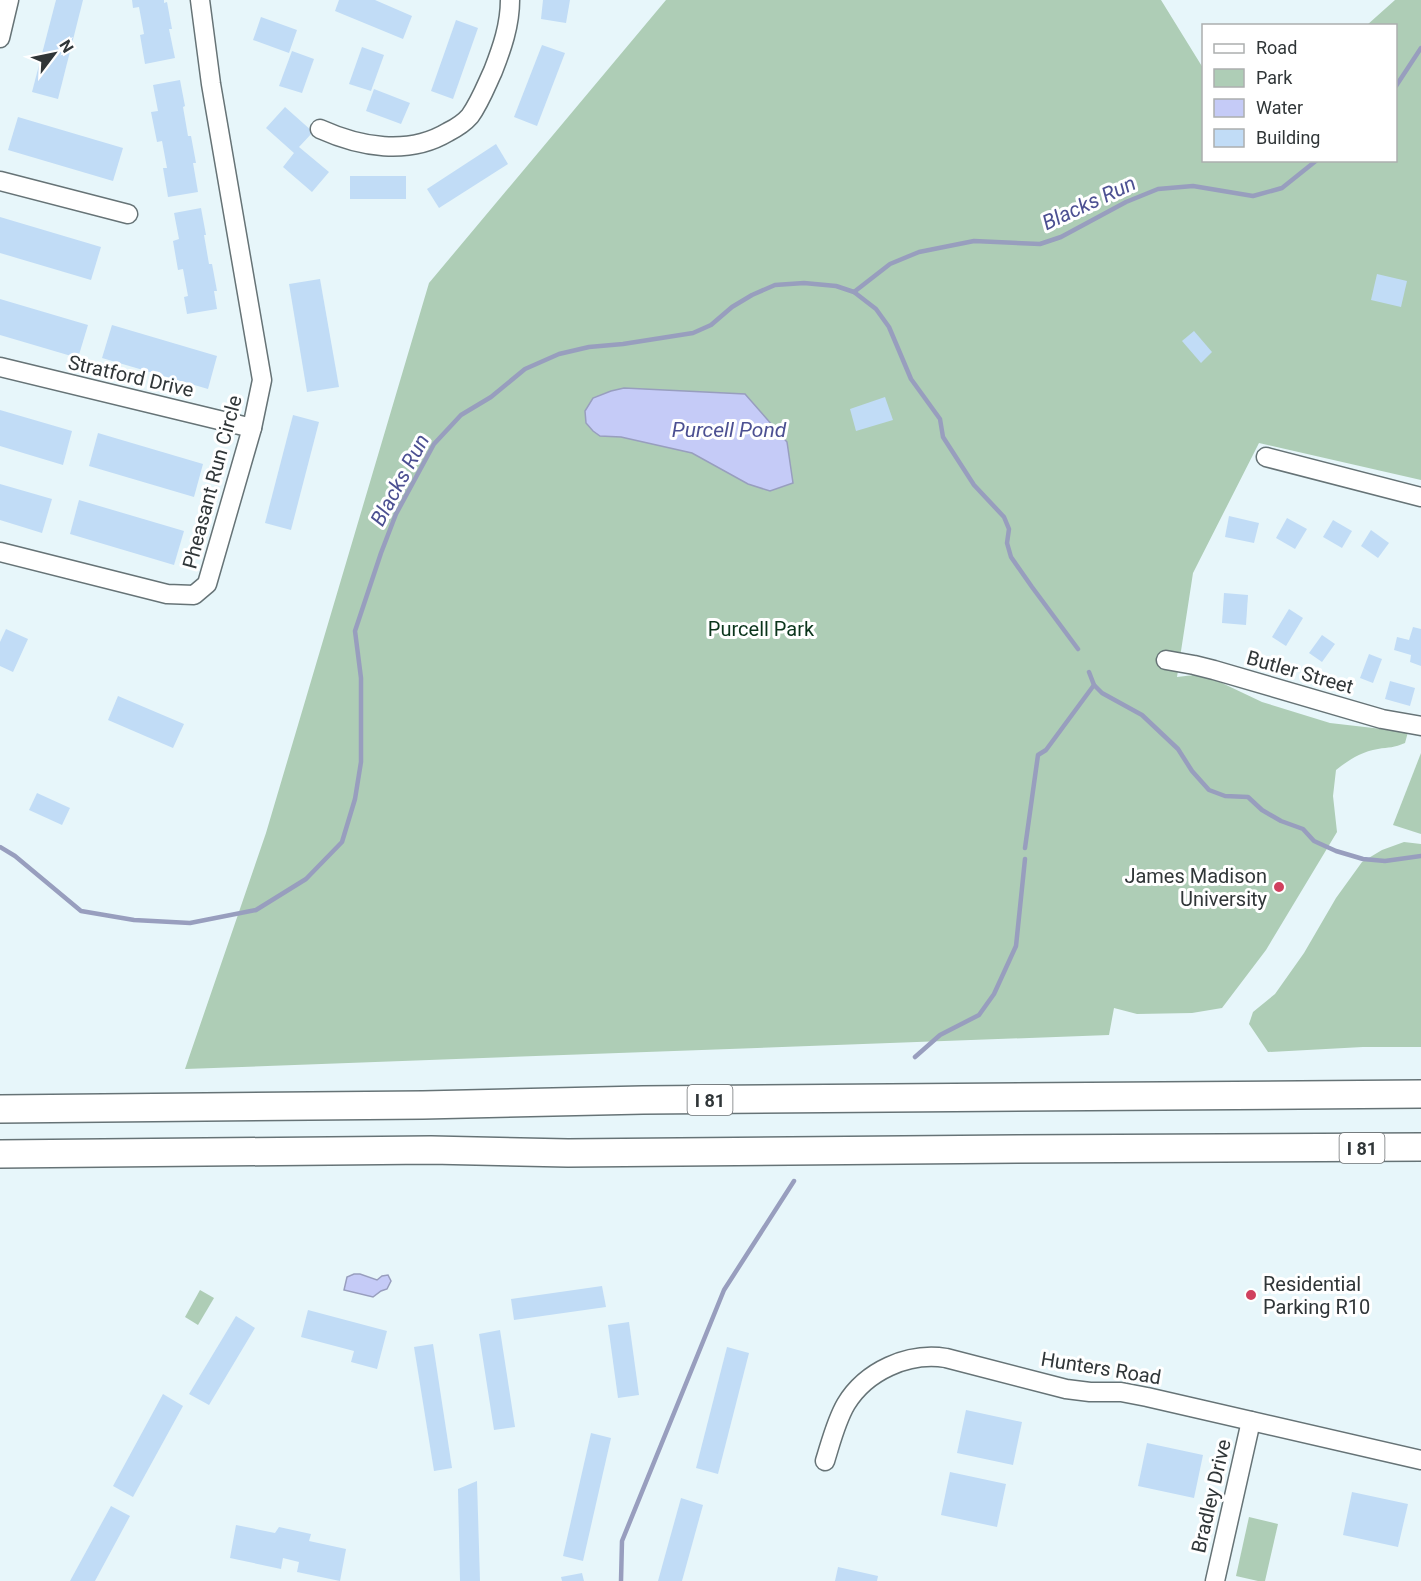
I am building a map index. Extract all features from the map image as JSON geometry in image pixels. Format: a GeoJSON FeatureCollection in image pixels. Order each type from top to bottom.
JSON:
{"type":"FeatureCollection","features":[{"type":"Feature","properties":{"kind":"highway","name":"I 81"},"geometry":{"type":"LineString","coordinates":[[0,1109],[388,1106],[679,1100],[1421,1094]]}},
{"type":"Feature","properties":{"kind":"highway","name":"I 81"},"geometry":{"type":"LineString","coordinates":[[0,1154],[420,1150],[600,1152],[1421,1147]]}},
{"type":"Feature","properties":{"kind":"highway"},"geometry":{"type":"LineString","coordinates":[[1302,1148],[1421,1160]]}},
{"type":"Feature","properties":{"kind":"street"},"geometry":{"type":"LineString","coordinates":[[0,39],[9,0]]}},
{"type":"Feature","properties":{"kind":"street","name":"Pheasant Run Circle"},"geometry":{"type":"LineString","coordinates":[[0,552],[167,594],[194,595],[207,584],[252,428],[262,380],[211,84],[200,0]]}},
{"type":"Feature","properties":{"kind":"street"},"geometry":{"type":"LineString","coordinates":[[320,129],[353,141],[394,147],[426,142],[455,129],[470,116],[484,91],[504,42],[510,0]]}},
{"type":"Feature","properties":{"kind":"street"},"geometry":{"type":"LineString","coordinates":[[0,181],[128,214]]}},
{"type":"Feature","properties":{"kind":"street","name":"Stratford Drive"},"geometry":{"type":"LineString","coordinates":[[0,367],[252,428]]}},
{"type":"Feature","properties":{"kind":"street"},"geometry":{"type":"LineString","coordinates":[[1266,457],[1421,498]]}},
{"type":"Feature","properties":{"kind":"street","name":"Butler Street"},"geometry":{"type":"LineString","coordinates":[[1166,660],[1194,664],[1382,719],[1421,726]]}},
{"type":"Feature","properties":{"kind":"street","name":"Hunters Road"},"geometry":{"type":"LineString","coordinates":[[825,1461],[845,1406],[860,1388],[888,1367],[911,1359],[926,1357],[943,1358],[1066,1389],[1126,1393],[1421,1460]]}},
{"type":"Feature","properties":{"kind":"street","name":"Bradley Drive"},"geometry":{"type":"LineString","coordinates":[[1215,1581],[1251,1421]]}},
{"type":"Feature","properties":{"kind":"green space","name":"Purcell Park"},"geometry":{"type":"Polygon","coordinates":[[[666,0],[1161,0],[1202,66],[1202,162],[1397,162],[1397,24],[1368,24],[1395,0],[1421,0],[1421,480],[1259,443],[1193,573],[1177,677],[1203,674],[1262,702],[1330,723],[1408,732],[1405,743],[1360,754],[1336,770],[1333,796],[1337,832],[1266,950],[1222,1008],[1192,1013],[1137,1014],[1114,1008],[1109,1035],[185,1069],[266,833],[429,283],[666,0]]]}},
{"type":"Feature","properties":{"kind":"green space"},"geometry":{"type":"Polygon","coordinates":[[[1421,753],[1421,834],[1393,825],[1421,753]]]}},
{"type":"Feature","properties":{"kind":"green space"},"geometry":{"type":"Polygon","coordinates":[[[1404,842],[1421,844],[1421,1047],[1363,1047],[1268,1052],[1249,1024],[1253,1012],[1275,994],[1304,953],[1336,898],[1362,862],[1382,850],[1404,842]]]}},
{"type":"Feature","properties":{"kind":"green space"},"geometry":{"type":"Polygon","coordinates":[[[200,1290],[214,1298],[198,1325],[185,1317],[200,1290]]]}},
{"type":"Feature","properties":{"kind":"green space"},"geometry":{"type":"Polygon","coordinates":[[[1249,1517],[1278,1524],[1265,1581],[1236,1576],[1249,1517]]]}},
{"type":"Feature","properties":{"kind":"water","name":"Purcell Pond"},"geometry":{"type":"Polygon","coordinates":[[[624,388],[745,394],[787,442],[793,483],[770,491],[748,484],[692,453],[621,437],[600,436],[586,423],[585,411],[593,398],[624,388]]]}},
{"type":"Feature","properties":{"kind":"water"},"geometry":{"type":"Polygon","coordinates":[[[354,1274],[377,1280],[388,1275],[391,1281],[387,1289],[373,1297],[344,1290],[347,1277],[354,1274]]]}},
{"type":"Feature","properties":{"kind":"building"},"geometry":{"type":"Polygon","coordinates":[[[56,0],[83,0],[58,99],[32,92],[56,0]]]}},
{"type":"Feature","properties":{"kind":"building"},"geometry":{"type":"Polygon","coordinates":[[[132,0],[164,0],[164,3],[167,2],[172,29],[169,29],[175,58],[145,64],[140,35],[144,34],[139,7],[133,8],[132,0]]]}},
{"type":"Feature","properties":{"kind":"building"},"geometry":{"type":"Polygon","coordinates":[[[339,0],[375,0],[412,16],[403,39],[335,11],[339,0]]]}},
{"type":"Feature","properties":{"kind":"building"},"geometry":{"type":"Polygon","coordinates":[[[543,0],[570,0],[566,23],[541,19],[543,0]]]}},
{"type":"Feature","properties":{"kind":"building"},"geometry":{"type":"Polygon","coordinates":[[[261,17],[297,30],[289,53],[253,40],[261,17]]]}},
{"type":"Feature","properties":{"kind":"building"},"geometry":{"type":"Polygon","coordinates":[[[456,20],[478,28],[453,99],[431,91],[456,20]]]}},
{"type":"Feature","properties":{"kind":"building"},"geometry":{"type":"Polygon","coordinates":[[[542,45],[565,53],[537,126],[514,117],[542,45]]]}},
{"type":"Feature","properties":{"kind":"building"},"geometry":{"type":"Polygon","coordinates":[[[362,47],[384,55],[371,91],[349,84],[362,47]]]}},
{"type":"Feature","properties":{"kind":"building"},"geometry":{"type":"Polygon","coordinates":[[[292,51],[314,59],[302,93],[279,86],[292,51]]]}},
{"type":"Feature","properties":{"kind":"building"},"geometry":{"type":"Polygon","coordinates":[[[180,80],[188,136],[191,136],[196,163],[193,163],[198,192],[168,197],[163,168],[167,168],[162,141],[157,142],[151,112],[158,111],[153,85],[180,80]]]}},
{"type":"Feature","properties":{"kind":"building"},"geometry":{"type":"Polygon","coordinates":[[[374,89],[410,103],[401,124],[366,111],[374,89]]]}},
{"type":"Feature","properties":{"kind":"building"},"geometry":{"type":"Polygon","coordinates":[[[285,107],[313,132],[299,147],[329,172],[312,192],[283,167],[294,153],[266,128],[285,107]]]}},
{"type":"Feature","properties":{"kind":"building"},"geometry":{"type":"Polygon","coordinates":[[[18,117],[123,148],[113,181],[8,150],[18,117]]]}},
{"type":"Feature","properties":{"kind":"building"},"geometry":{"type":"Polygon","coordinates":[[[496,144],[508,164],[439,208],[427,189],[496,144]]]}},
{"type":"Feature","properties":{"kind":"building"},"geometry":{"type":"Polygon","coordinates":[[[350,176],[406,176],[406,199],[350,199],[350,176]]]}},
{"type":"Feature","properties":{"kind":"building"},"geometry":{"type":"Polygon","coordinates":[[[201,208],[209,264],[212,264],[217,291],[214,291],[217,309],[187,314],[184,297],[188,296],[183,269],[178,270],[173,241],[179,239],[174,213],[201,208]]]}},
{"type":"Feature","properties":{"kind":"building"},"geometry":{"type":"Polygon","coordinates":[[[0,217],[101,247],[91,280],[0,253],[0,217]]]}},
{"type":"Feature","properties":{"kind":"building"},"geometry":{"type":"Polygon","coordinates":[[[1377,274],[1407,281],[1401,307],[1371,300],[1377,274]]]}},
{"type":"Feature","properties":{"kind":"building"},"geometry":{"type":"Polygon","coordinates":[[[320,279],[339,387],[307,392],[289,284],[320,279]]]}},
{"type":"Feature","properties":{"kind":"building"},"geometry":{"type":"Polygon","coordinates":[[[0,299],[88,325],[78,358],[0,335],[0,299]]]}},
{"type":"Feature","properties":{"kind":"building"},"geometry":{"type":"Polygon","coordinates":[[[112,325],[217,356],[208,389],[102,358],[112,325]]]}},
{"type":"Feature","properties":{"kind":"building"},"geometry":{"type":"Polygon","coordinates":[[[1194,331],[1212,352],[1201,363],[1182,341],[1194,331]]]}},
{"type":"Feature","properties":{"kind":"building"},"geometry":{"type":"Polygon","coordinates":[[[885,397],[893,420],[856,431],[850,409],[885,397]]]}},
{"type":"Feature","properties":{"kind":"building"},"geometry":{"type":"Polygon","coordinates":[[[0,410],[72,431],[63,465],[0,446],[0,410]]]}},
{"type":"Feature","properties":{"kind":"building"},"geometry":{"type":"Polygon","coordinates":[[[293,415],[319,422],[291,530],[265,523],[293,415]]]}},
{"type":"Feature","properties":{"kind":"building"},"geometry":{"type":"Polygon","coordinates":[[[98,433],[203,464],[194,497],[89,466],[98,433]]]}},
{"type":"Feature","properties":{"kind":"building"},"geometry":{"type":"Polygon","coordinates":[[[0,484],[52,499],[42,533],[0,520],[0,484]]]}},
{"type":"Feature","properties":{"kind":"building"},"geometry":{"type":"Polygon","coordinates":[[[79,500],[184,531],[174,565],[70,534],[79,500]]]}},
{"type":"Feature","properties":{"kind":"building"},"geometry":{"type":"Polygon","coordinates":[[[1229,516],[1259,523],[1254,543],[1225,537],[1229,516]]]}},
{"type":"Feature","properties":{"kind":"building"},"geometry":{"type":"Polygon","coordinates":[[[1287,518],[1307,529],[1295,549],[1276,538],[1287,518]]]}},
{"type":"Feature","properties":{"kind":"building"},"geometry":{"type":"Polygon","coordinates":[[[1333,520],[1352,531],[1342,548],[1323,537],[1333,520]]]}},
{"type":"Feature","properties":{"kind":"building"},"geometry":{"type":"Polygon","coordinates":[[[1371,530],[1389,543],[1378,558],[1361,546],[1371,530]]]}},
{"type":"Feature","properties":{"kind":"building"},"geometry":{"type":"Polygon","coordinates":[[[1224,593],[1248,595],[1246,625],[1222,623],[1224,593]]]}},
{"type":"Feature","properties":{"kind":"building"},"geometry":{"type":"Polygon","coordinates":[[[1289,609],[1303,618],[1286,646],[1272,637],[1289,609]]]}},
{"type":"Feature","properties":{"kind":"building"},"geometry":{"type":"Polygon","coordinates":[[[1413,627],[1421,629],[1421,666],[1410,662],[1411,655],[1394,650],[1397,637],[1409,640],[1413,627]]]}},
{"type":"Feature","properties":{"kind":"building"},"geometry":{"type":"Polygon","coordinates":[[[6,629],[28,639],[13,672],[0,666],[0,642],[6,629]]]}},
{"type":"Feature","properties":{"kind":"building"},"geometry":{"type":"Polygon","coordinates":[[[1322,635],[1335,644],[1322,662],[1309,653],[1322,635]]]}},
{"type":"Feature","properties":{"kind":"building"},"geometry":{"type":"Polygon","coordinates":[[[1369,654],[1382,659],[1373,683],[1360,678],[1369,654]]]}},
{"type":"Feature","properties":{"kind":"building"},"geometry":{"type":"Polygon","coordinates":[[[1390,681],[1415,688],[1410,706],[1385,699],[1390,681]]]}},
{"type":"Feature","properties":{"kind":"building"},"geometry":{"type":"Polygon","coordinates":[[[118,696],[184,724],[173,748],[108,720],[118,696]]]}},
{"type":"Feature","properties":{"kind":"building"},"geometry":{"type":"Polygon","coordinates":[[[37,793],[70,808],[62,825],[29,810],[37,793]]]}},
{"type":"Feature","properties":{"kind":"building"},"geometry":{"type":"Polygon","coordinates":[[[602,1286],[606,1307],[514,1320],[511,1299],[602,1286]]]}},
{"type":"Feature","properties":{"kind":"building"},"geometry":{"type":"Polygon","coordinates":[[[308,1310],[387,1331],[377,1369],[351,1362],[354,1351],[301,1337],[308,1310]]]}},
{"type":"Feature","properties":{"kind":"building"},"geometry":{"type":"Polygon","coordinates":[[[236,1316],[255,1328],[209,1405],[189,1394],[236,1316]]]}},
{"type":"Feature","properties":{"kind":"building"},"geometry":{"type":"Polygon","coordinates":[[[629,1322],[639,1395],[618,1398],[608,1325],[629,1322]]]}},
{"type":"Feature","properties":{"kind":"building"},"geometry":{"type":"Polygon","coordinates":[[[500,1330],[515,1427],[494,1430],[479,1334],[500,1330]]]}},
{"type":"Feature","properties":{"kind":"building"},"geometry":{"type":"Polygon","coordinates":[[[433,1344],[452,1468],[434,1471],[414,1347],[433,1344]]]}},
{"type":"Feature","properties":{"kind":"building"},"geometry":{"type":"Polygon","coordinates":[[[727,1347],[749,1353],[718,1474],[696,1468],[727,1347]]]}},
{"type":"Feature","properties":{"kind":"building"},"geometry":{"type":"Polygon","coordinates":[[[163,1394],[183,1406],[133,1497],[113,1486],[163,1394]]]}},
{"type":"Feature","properties":{"kind":"building"},"geometry":{"type":"Polygon","coordinates":[[[966,1410],[1022,1422],[1013,1465],[957,1453],[966,1410]]]}},
{"type":"Feature","properties":{"kind":"building"},"geometry":{"type":"Polygon","coordinates":[[[591,1433],[611,1438],[583,1561],[563,1556],[591,1433]]]}},
{"type":"Feature","properties":{"kind":"building"},"geometry":{"type":"Polygon","coordinates":[[[1147,1443],[1203,1455],[1194,1498],[1138,1486],[1147,1443]]]}},
{"type":"Feature","properties":{"kind":"building"},"geometry":{"type":"Polygon","coordinates":[[[950,1472],[1006,1484],[997,1527],[941,1515],[950,1472]]]}},
{"type":"Feature","properties":{"kind":"building"},"geometry":{"type":"Polygon","coordinates":[[[477,1481],[480,1581],[460,1581],[458,1489],[477,1481]]]}},
{"type":"Feature","properties":{"kind":"building"},"geometry":{"type":"Polygon","coordinates":[[[1352,1492],[1408,1504],[1398,1547],[1343,1535],[1352,1492]]]}},
{"type":"Feature","properties":{"kind":"building"},"geometry":{"type":"Polygon","coordinates":[[[681,1498],[703,1505],[682,1581],[658,1581],[681,1498]]]}},
{"type":"Feature","properties":{"kind":"building"},"geometry":{"type":"Polygon","coordinates":[[[111,1506],[130,1516],[95,1581],[70,1581],[111,1506]]]}},
{"type":"Feature","properties":{"kind":"building"},"geometry":{"type":"Polygon","coordinates":[[[236,1525],[275,1533],[279,1527],[311,1534],[309,1541],[346,1549],[340,1581],[297,1572],[299,1562],[283,1558],[281,1569],[230,1558],[236,1525]]]}},
{"type":"Feature","properties":{"kind":"building"},"geometry":{"type":"Polygon","coordinates":[[[838,1567],[878,1576],[877,1581],[835,1581],[838,1567]]]}},
{"type":"Feature","properties":{"kind":"building"},"geometry":{"type":"Polygon","coordinates":[[[582,1573],[584,1581],[562,1581],[561,1577],[582,1573]]]}},
{"type":"Feature","properties":{"kind":"waterway","name":"Blacks Run"},"geometry":{"type":"LineString","coordinates":[[1397,84],[1421,48]]}},
{"type":"Feature","properties":{"kind":"waterway","name":"Blacks Run"},"geometry":{"type":"LineString","coordinates":[[0,847],[15,856],[81,911],[134,920],[190,923],[256,910],[306,879],[342,842],[355,799],[361,762],[361,678],[355,631],[396,514],[434,444],[461,415],[491,397],[525,369],[559,354],[589,347],[693,333],[711,325],[732,307],[752,295],[775,285],[804,283],[836,286],[854,292],[890,264],[919,252],[974,241],[1040,244],[1061,237],[1126,202],[1158,189],[1193,186],[1253,196],[1282,188],[1314,162]]}},
{"type":"Feature","properties":{"kind":"waterway"},"geometry":{"type":"LineString","coordinates":[[854,292],[876,309],[889,327],[911,379],[940,419],[943,437],[974,485],[1004,517],[1009,529],[1007,543],[1011,557],[1078,649]]}},
{"type":"Feature","properties":{"kind":"waterway"},"geometry":{"type":"LineString","coordinates":[[1089,672],[1094,685],[1102,693],[1142,715],[1178,749],[1192,771],[1209,790],[1225,796],[1248,797],[1262,810],[1281,821],[1303,829],[1314,841],[1336,851],[1363,859],[1385,861],[1421,856]]}},
{"type":"Feature","properties":{"kind":"waterway"},"geometry":{"type":"LineString","coordinates":[[1025,848],[1038,755],[1046,750],[1094,685]]}},
{"type":"Feature","properties":{"kind":"waterway"},"geometry":{"type":"LineString","coordinates":[[915,1057],[940,1035],[979,1015],[994,994],[1016,946],[1025,859]]}},
{"type":"Feature","properties":{"kind":"waterway"},"geometry":{"type":"LineString","coordinates":[[621,1581],[622,1541],[724,1290],[794,1181]]}},
{"type":"Feature","properties":{"kind":"place","name":"James Madison University"},"geometry":{"type":"Point","coordinates":[1279,887]}},
{"type":"Feature","properties":{"kind":"place","name":"Residential Parking R10"},"geometry":{"type":"Point","coordinates":[1251,1295]}}]}
